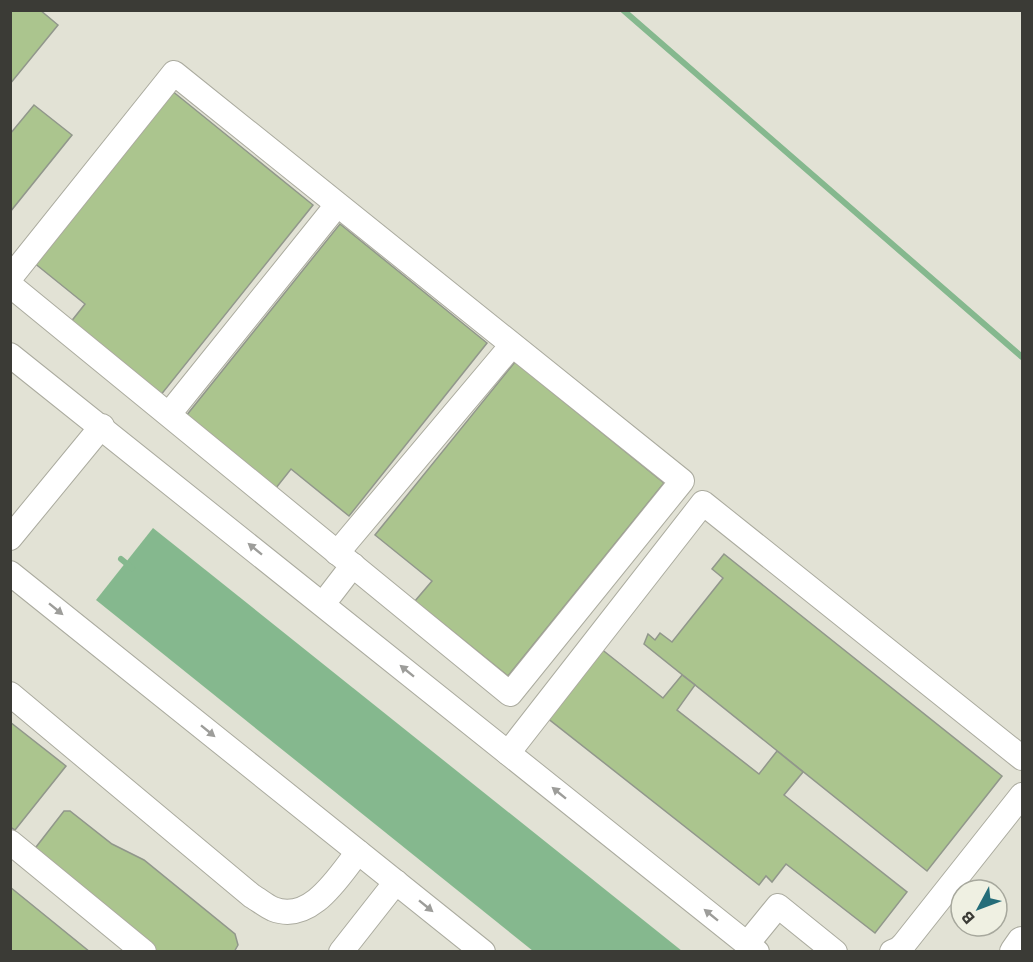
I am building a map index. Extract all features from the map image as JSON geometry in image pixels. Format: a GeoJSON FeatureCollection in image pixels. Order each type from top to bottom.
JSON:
{"type":"FeatureCollection","features":[{"type":"Feature","properties":{"kind":"main road"},"geometry":{"type":"LineString","coordinates":[[1015,951],[1023,942]]}},
{"type":"Feature","properties":{"kind":"street"},"geometry":{"type":"LineString","coordinates":[[10,278],[174,73],[682,481],[510,694],[10,285]]}},
{"type":"Feature","properties":{"kind":"street"},"geometry":{"type":"LineString","coordinates":[[168,414],[337,205]]}},
{"type":"Feature","properties":{"kind":"street"},"geometry":{"type":"LineString","coordinates":[[323,604],[345,559],[512,345]]}},
{"type":"Feature","properties":{"kind":"street"},"geometry":{"type":"LineString","coordinates":[[10,354],[752,948],[778,906],[835,951]]}},
{"type":"Feature","properties":{"kind":"street"},"geometry":{"type":"LineString","coordinates":[[10,538],[102,426]]}},
{"type":"Feature","properties":{"kind":"street"},"geometry":{"type":"LineString","coordinates":[[508,753],[703,503],[1023,758]]}},
{"type":"Feature","properties":{"kind":"street"},"geometry":{"type":"LineString","coordinates":[[10,573],[483,951]]}},
{"type":"Feature","properties":{"kind":"street"},"geometry":{"type":"LineString","coordinates":[[10,694],[252,896],[273,909],[294,911],[312,904],[327,891],[358,852]]}},
{"type":"Feature","properties":{"kind":"street"},"geometry":{"type":"LineString","coordinates":[[892,951],[904,944],[1023,795]]}},
{"type":"Feature","properties":{"kind":"street"},"geometry":{"type":"LineString","coordinates":[[10,842],[144,951]]}},
{"type":"Feature","properties":{"kind":"street"},"geometry":{"type":"LineString","coordinates":[[341,951],[396,882]]}},
{"type":"Feature","properties":{"kind":"shaded area"},"geometry":{"type":"Polygon","coordinates":[[[153,528],[682,951],[533,951],[96,600],[153,528]]]}},
{"type":"Feature","properties":{"kind":"building"},"geometry":{"type":"Polygon","coordinates":[[[10,10],[40,10],[58,25],[10,84],[10,10]]]}},
{"type":"Feature","properties":{"kind":"building"},"geometry":{"type":"Polygon","coordinates":[[[166,86],[313,205],[160,396],[70,323],[85,304],[28,258],[166,86]]]}},
{"type":"Feature","properties":{"kind":"building"},"geometry":{"type":"Polygon","coordinates":[[[34,105],[72,135],[10,212],[10,134],[34,105]]]}},
{"type":"Feature","properties":{"kind":"building"},"geometry":{"type":"Polygon","coordinates":[[[340,224],[487,343],[349,516],[291,469],[276,488],[186,416],[340,224]]]}},
{"type":"Feature","properties":{"kind":"building"},"geometry":{"type":"Polygon","coordinates":[[[515,362],[664,483],[508,676],[415,601],[432,581],[375,535],[515,362]]]}},
{"type":"Feature","properties":{"kind":"building"},"geometry":{"type":"Polygon","coordinates":[[[724,554],[1002,776],[927,871],[644,644],[648,634],[655,640],[660,633],[672,642],[723,578],[712,569],[724,554]]]}},
{"type":"Feature","properties":{"kind":"building"},"geometry":{"type":"Polygon","coordinates":[[[600,648],[663,698],[682,675],[695,685],[677,710],[759,774],[777,751],[803,772],[784,795],[907,892],[875,933],[786,864],[772,882],[766,876],[759,885],[546,717],[600,648]]]}},
{"type":"Feature","properties":{"kind":"building"},"geometry":{"type":"Polygon","coordinates":[[[10,722],[66,766],[15,830],[10,827],[10,722]]]}},
{"type":"Feature","properties":{"kind":"building"},"geometry":{"type":"Polygon","coordinates":[[[64,811],[70,811],[112,844],[144,860],[235,934],[238,945],[234,952],[153,952],[33,851],[64,811]]]}},
{"type":"Feature","properties":{"kind":"building"},"geometry":{"type":"Polygon","coordinates":[[[10,887],[90,952],[10,952],[10,887]]]}},
{"type":"Feature","properties":{"kind":"waterway"},"geometry":{"type":"LineString","coordinates":[[623,10],[1022,357]]}},
{"type":"Feature","properties":{"kind":"waterway"},"geometry":{"type":"LineString","coordinates":[[121,559],[132,568]]}}]}
